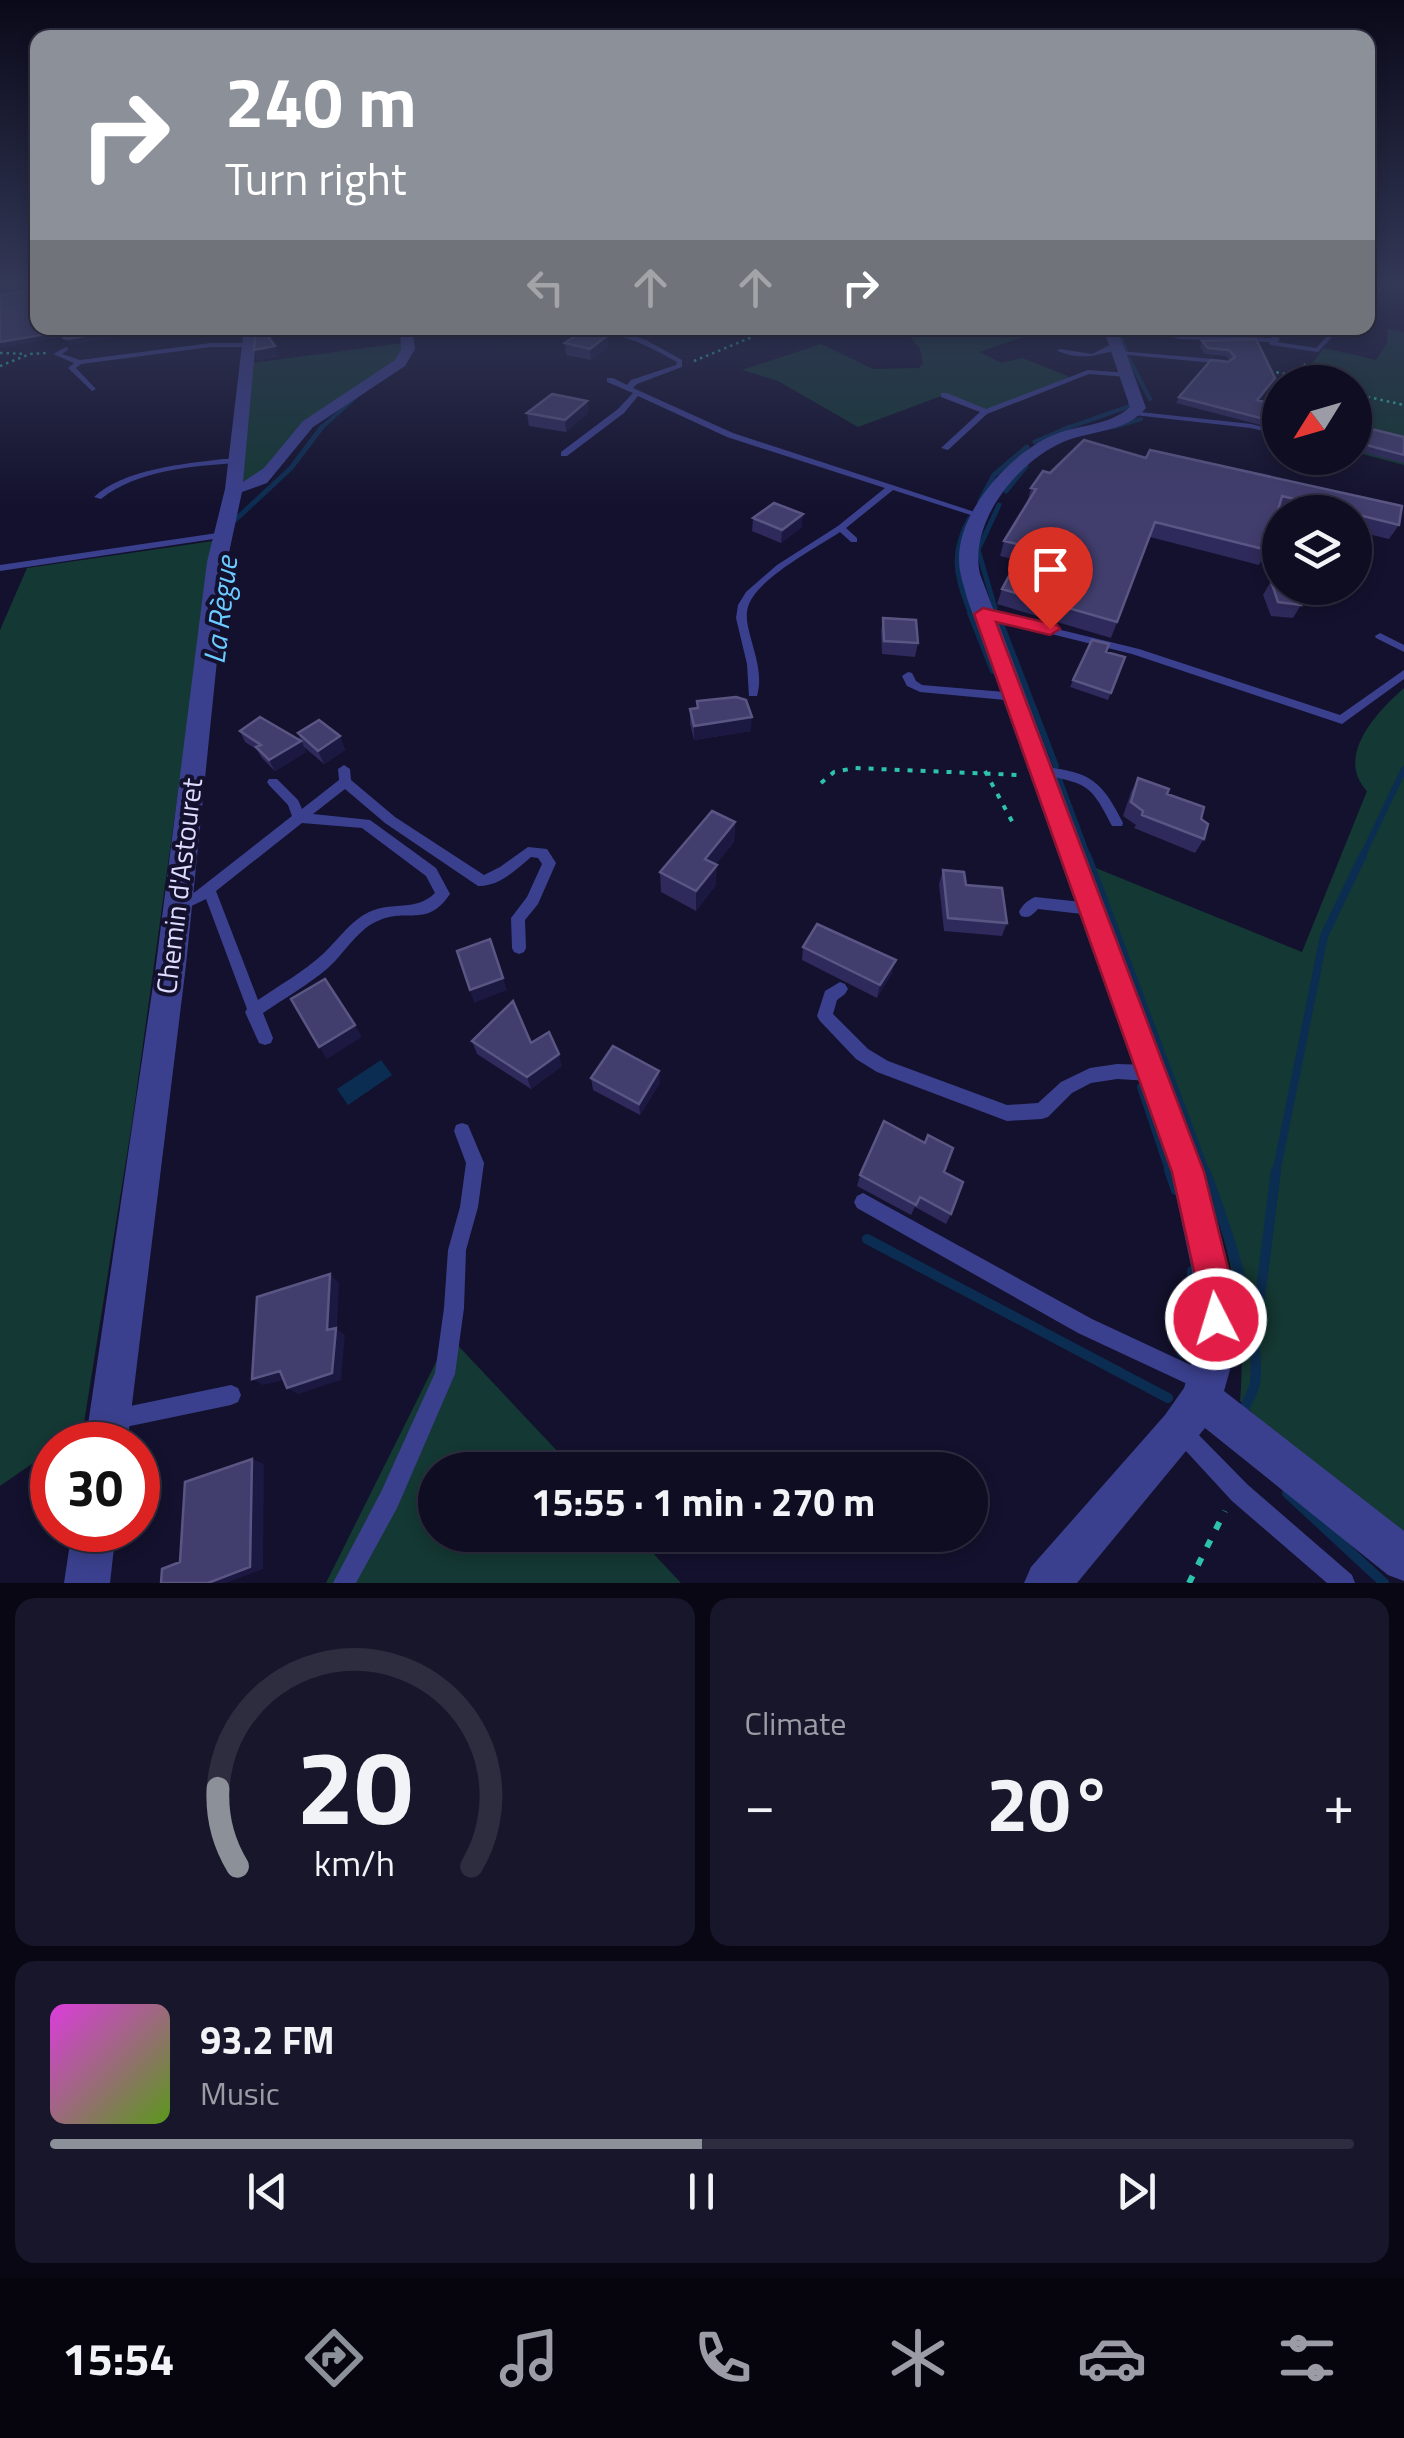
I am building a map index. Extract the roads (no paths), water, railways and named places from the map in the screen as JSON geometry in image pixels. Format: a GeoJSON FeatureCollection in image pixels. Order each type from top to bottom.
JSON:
{"type":"FeatureCollection","features":[{"type":"Feature","properties":{"kind":"street","name":"Chemin d'Astouret"},"geometry":{"type":"LineString","coordinates":[[108,1422],[177,907],[217,562],[236,475],[248,361]]}},
{"type":"Feature","properties":{"kind":"street"},"geometry":{"type":"LineString","coordinates":[[236,475],[248,487],[270,474],[304,427],[401,361]]}},
{"type":"Feature","properties":{"kind":"street"},"geometry":{"type":"LineString","coordinates":[[1047,1583],[1195,1404],[1216,1349],[1216,1289],[1188,1172],[983,614],[968,562],[969,547],[983,516],[1006,478],[1036,450],[1059,438],[1134,413],[1138,401],[1123,361]]}},
{"type":"Feature","properties":{"kind":"street"},"geometry":{"type":"LineString","coordinates":[[1195,1404],[1404,1559]]}},
{"type":"Feature","properties":{"kind":"street"},"geometry":{"type":"LineString","coordinates":[[88,1583],[92,1552]]}},
{"type":"Feature","properties":{"kind":"lane"},"geometry":{"type":"LineString","coordinates":[[76,361],[86,361]]}},
{"type":"Feature","properties":{"kind":"lane"},"geometry":{"type":"LineString","coordinates":[[564,454],[621,411],[634,382],[680,366],[677,361]]}},
{"type":"Feature","properties":{"kind":"lane"},"geometry":{"type":"LineString","coordinates":[[945,448],[984,412],[1088,372],[1104,361]]}},
{"type":"Feature","properties":{"kind":"lane"},"geometry":{"type":"LineString","coordinates":[[1215,361],[1226,362]]}},
{"type":"Feature","properties":{"kind":"lane"},"geometry":{"type":"LineString","coordinates":[[79,362],[72,368],[92,389]]}},
{"type":"Feature","properties":{"kind":"lane"},"geometry":{"type":"LineString","coordinates":[[610,380],[730,434],[983,516]]}},
{"type":"Feature","properties":{"kind":"lane"},"geometry":{"type":"LineString","coordinates":[[944,396],[984,412]]}},
{"type":"Feature","properties":{"kind":"lane"},"geometry":{"type":"LineString","coordinates":[[1134,413],[1262,429]]}},
{"type":"Feature","properties":{"kind":"lane"},"geometry":{"type":"LineString","coordinates":[[98,497],[113,485],[209,462],[236,475]]}},
{"type":"Feature","properties":{"kind":"lane"},"geometry":{"type":"LineString","coordinates":[[753,694],[752,654],[741,616],[742,603],[750,591],[890,488]]}},
{"type":"Feature","properties":{"kind":"lane"},"geometry":{"type":"LineString","coordinates":[[840,528],[854,540]]}},
{"type":"Feature","properties":{"kind":"lane"},"geometry":{"type":"LineString","coordinates":[[3,566],[224,535]]}},
{"type":"Feature","properties":{"kind":"lane"},"geometry":{"type":"LineString","coordinates":[[983,614],[1135,652],[1342,720],[1404,674]]}},
{"type":"Feature","properties":{"kind":"lane"},"geometry":{"type":"LineString","coordinates":[[1380,636],[1404,649]]}},
{"type":"Feature","properties":{"kind":"lane"},"geometry":{"type":"LineString","coordinates":[[908,676],[920,688],[1016,697]]}},
{"type":"Feature","properties":{"kind":"lane"},"geometry":{"type":"LineString","coordinates":[[1046,777],[1080,775],[1104,795],[1117,823]]}},
{"type":"Feature","properties":{"kind":"lane"},"geometry":{"type":"LineString","coordinates":[[177,907],[209,890],[300,818],[345,776],[390,820],[483,882],[505,871],[528,852],[542,853],[549,862],[533,900],[518,918],[520,948]]}},
{"type":"Feature","properties":{"kind":"lane"},"geometry":{"type":"LineString","coordinates":[[273,782],[294,802],[300,818]]}},
{"type":"Feature","properties":{"kind":"lane"},"geometry":{"type":"LineString","coordinates":[[253,1012],[324,963],[369,919],[380,913],[420,911],[433,906],[443,894],[431,872],[365,823],[300,818]]}},
{"type":"Feature","properties":{"kind":"lane"},"geometry":{"type":"LineString","coordinates":[[209,890],[265,1038]]}},
{"type":"Feature","properties":{"kind":"lane"},"geometry":{"type":"LineString","coordinates":[[1026,912],[1034,903],[1094,910]]}},
{"type":"Feature","properties":{"kind":"lane"},"geometry":{"type":"LineString","coordinates":[[840,989],[830,996],[825,1016],[862,1054],[883,1067],[1007,1113],[1042,1111],[1060,1090],[1097,1072],[1153,1074]]}},
{"type":"Feature","properties":{"kind":"lane"},"geometry":{"type":"LineString","coordinates":[[344,1583],[389,1500],[445,1374],[457,1250],[475,1163],[462,1131]]}},
{"type":"Feature","properties":{"kind":"lane"},"geometry":{"type":"LineString","coordinates":[[863,1202],[1085,1326],[1195,1404],[1236,1489],[1344,1583]]}},
{"type":"Feature","properties":{"kind":"lane"},"geometry":{"type":"LineString","coordinates":[[143,1422],[231,1395]]}},
{"type":"Feature","properties":{"kind":"water"},"geometry":{"type":"Polygon","coordinates":[[[381,1060],[392,1075],[348,1105],[337,1089],[381,1060]]]}},
{"type":"Feature","properties":{"kind":"waterway"},"geometry":{"type":"LineString","coordinates":[[1130,361],[1150,399]]}},
{"type":"Feature","properties":{"kind":"waterway","name":"La Règue"},"geometry":{"type":"LineString","coordinates":[[321,428],[356,397]]}},
{"type":"Feature","properties":{"kind":"waterway"},"geometry":{"type":"LineString","coordinates":[[1068,428],[1130,406],[1130,401]]}},
{"type":"Feature","properties":{"kind":"waterway"},"geometry":{"type":"LineString","coordinates":[[1114,427],[1141,419]]}},
{"type":"Feature","properties":{"kind":"waterway","name":"La Règue"},"geometry":{"type":"LineString","coordinates":[[232,523],[291,468],[321,428]]}},
{"type":"Feature","properties":{"kind":"waterway"},"geometry":{"type":"LineString","coordinates":[[1035,442],[1068,428]]}},
{"type":"Feature","properties":{"kind":"waterway"},"geometry":{"type":"LineString","coordinates":[[1062,430],[1068,428]]}},
{"type":"Feature","properties":{"kind":"waterway"},"geometry":{"type":"LineString","coordinates":[[980,501],[994,475],[1027,447]]}},
{"type":"Feature","properties":{"kind":"waterway"},"geometry":{"type":"LineString","coordinates":[[1006,491],[1026,466]]}},
{"type":"Feature","properties":{"kind":"waterway"},"geometry":{"type":"LineString","coordinates":[[995,608],[978,550],[999,505]]}},
{"type":"Feature","properties":{"kind":"waterway"},"geometry":{"type":"LineString","coordinates":[[970,518],[959,543],[957,566],[971,615]]}},
{"type":"Feature","properties":{"kind":"waterway"},"geometry":{"type":"LineString","coordinates":[[970,613],[993,671]]}},
{"type":"Feature","properties":{"kind":"waterway"},"geometry":{"type":"LineString","coordinates":[[1000,621],[1056,766]]}},
{"type":"Feature","properties":{"kind":"waterway"},"geometry":{"type":"LineString","coordinates":[[1362,857],[1404,769]]}},
{"type":"Feature","properties":{"kind":"waterway"},"geometry":{"type":"LineString","coordinates":[[1059,779],[1088,857]]}},
{"type":"Feature","properties":{"kind":"waterway"},"geometry":{"type":"LineString","coordinates":[[1087,855],[1206,1173]]}},
{"type":"Feature","properties":{"kind":"waterway"},"geometry":{"type":"LineString","coordinates":[[1276,1173],[1324,936],[1363,855]]}},
{"type":"Feature","properties":{"kind":"waterway"},"geometry":{"type":"LineString","coordinates":[[1141,1087],[1170,1173]]}},
{"type":"Feature","properties":{"kind":"waterway"},"geometry":{"type":"LineString","coordinates":[[1169,1170],[1176,1190]]}},
{"type":"Feature","properties":{"kind":"waterway"},"geometry":{"type":"LineString","coordinates":[[1205,1170],[1240,1276],[1253,1334],[1255,1382],[1243,1411]]}},
{"type":"Feature","properties":{"kind":"waterway"},"geometry":{"type":"LineString","coordinates":[[1255,1338],[1276,1170]]}},
{"type":"Feature","properties":{"kind":"waterway"},"geometry":{"type":"LineString","coordinates":[[867,1239],[1168,1398]]}},
{"type":"Feature","properties":{"kind":"waterway"},"geometry":{"type":"LineString","coordinates":[[1182,1353],[1192,1308],[1192,1271]]}},
{"type":"Feature","properties":{"kind":"waterway"},"geometry":{"type":"LineString","coordinates":[[1287,1493],[1384,1583]]}}]}
